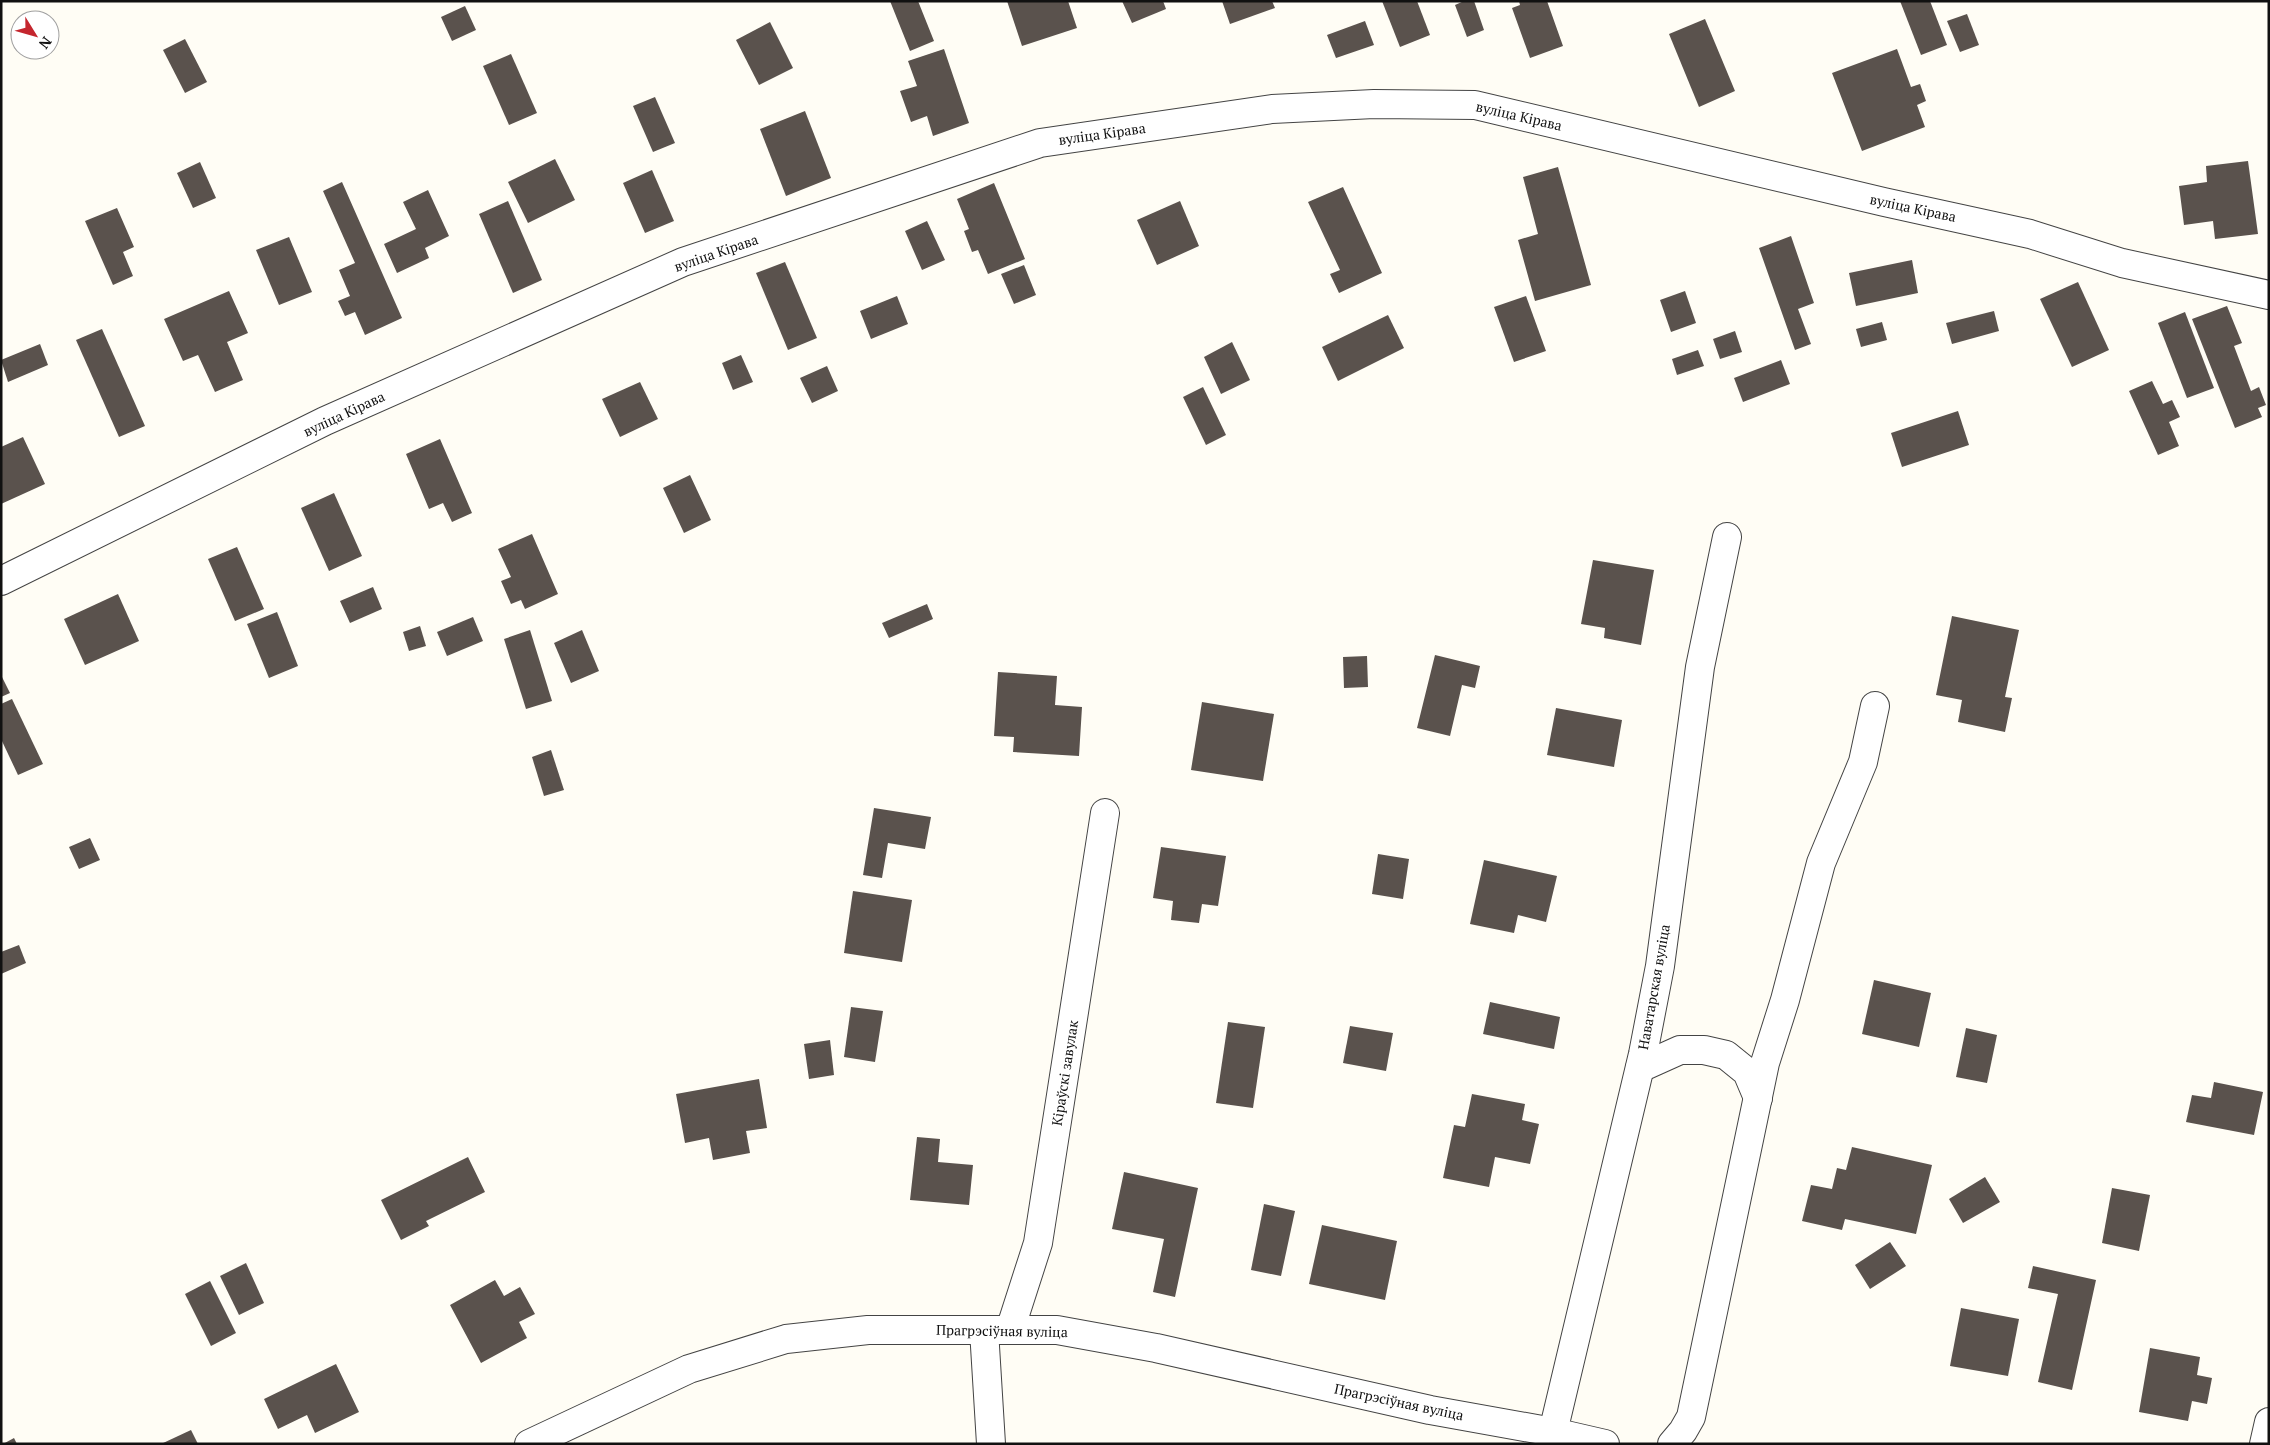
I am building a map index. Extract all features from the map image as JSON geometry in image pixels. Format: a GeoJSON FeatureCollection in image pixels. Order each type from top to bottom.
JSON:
{"type":"FeatureCollection","features":[{"type":"Feature","properties":{"kind":"street","name":"вуліца Кірава"},"geometry":{"type":"LineString","coordinates":[[1,581],[326,421],[684,262],[1040,143],[1272,109],[1374,104],[1475,105],[1884,202],[2030,234],[2122,263],[2269,295]]}},
{"type":"Feature","properties":{"kind":"street","name":"Наватарская вуліца"},"geometry":{"type":"LineString","coordinates":[[1553,1432],[1640,1068],[1660,966],[1700,667],[1727,537]]}},
{"type":"Feature","properties":{"kind":"street"},"geometry":{"type":"LineString","coordinates":[[1672,1444],[1683,1431],[1691,1417],[1765,1063],[1785,1000],[1821,863],[1863,762],[1875,706]]}},
{"type":"Feature","properties":{"kind":"street","name":"Кіраўскі завулак"},"geometry":{"type":"LineString","coordinates":[[997,1330],[1038,1243],[1106,813]]}},
{"type":"Feature","properties":{"kind":"street"},"geometry":{"type":"LineString","coordinates":[[1640,1068],[1680,1050],[1704,1050],[1726,1056],[1738,1063],[1746,1072],[1758,1098]]}},
{"type":"Feature","properties":{"kind":"street","name":"Прагрэсіўная вуліца"},"geometry":{"type":"LineString","coordinates":[[529,1444],[689,1369],[786,1339],[868,1330],[1057,1330],[1156,1348],[1430,1410],[1553,1432],[1605,1444]]}},
{"type":"Feature","properties":{"kind":"street"},"geometry":{"type":"LineString","coordinates":[[991,1444],[997,1330]]}},
{"type":"Feature","properties":{"kind":"street"},"geometry":{"type":"LineString","coordinates":[[2264,1444],[2269,1422]]}},
{"type":"Feature","properties":{"kind":"building"},"geometry":{"type":"Polygon","coordinates":[[[890,1],[918,1],[934,41],[910,51],[890,1]]]}},
{"type":"Feature","properties":{"kind":"building"},"geometry":{"type":"Polygon","coordinates":[[[1007,1],[1068,1],[1077,28],[1022,46],[1007,1]]]}},
{"type":"Feature","properties":{"kind":"building"},"geometry":{"type":"Polygon","coordinates":[[[1122,1],[1163,1],[1166,9],[1132,23],[1122,1]]]}},
{"type":"Feature","properties":{"kind":"building"},"geometry":{"type":"Polygon","coordinates":[[[1222,1],[1272,1],[1275,8],[1230,24],[1222,1]]]}},
{"type":"Feature","properties":{"kind":"building"},"geometry":{"type":"Polygon","coordinates":[[[1382,1],[1417,1],[1430,35],[1400,47],[1382,1]]]}},
{"type":"Feature","properties":{"kind":"building"},"geometry":{"type":"Polygon","coordinates":[[[1464,1],[1474,1],[1484,30],[1467,37],[1455,5],[1464,1]]]}},
{"type":"Feature","properties":{"kind":"building"},"geometry":{"type":"Polygon","coordinates":[[[1519,1],[1547,1],[1563,46],[1530,58],[1512,8],[1520,5],[1519,1]]]}},
{"type":"Feature","properties":{"kind":"building"},"geometry":{"type":"Polygon","coordinates":[[[1900,1],[1930,1],[1947,45],[1921,55],[1900,1]]]}},
{"type":"Feature","properties":{"kind":"building"},"geometry":{"type":"Polygon","coordinates":[[[465,6],[476,30],[452,41],[441,17],[465,6]]]}},
{"type":"Feature","properties":{"kind":"building"},"geometry":{"type":"Polygon","coordinates":[[[1967,14],[1979,45],[1960,52],[1947,21],[1967,14]]]}},
{"type":"Feature","properties":{"kind":"building"},"geometry":{"type":"Polygon","coordinates":[[[1705,19],[1735,91],[1699,107],[1669,34],[1705,19]]]}},
{"type":"Feature","properties":{"kind":"building"},"geometry":{"type":"Polygon","coordinates":[[[1365,21],[1374,45],[1336,58],[1327,35],[1365,21]]]}},
{"type":"Feature","properties":{"kind":"building"},"geometry":{"type":"Polygon","coordinates":[[[770,22],[793,68],[759,85],[736,40],[770,22]]]}},
{"type":"Feature","properties":{"kind":"building"},"geometry":{"type":"Polygon","coordinates":[[[185,39],[207,82],[185,93],[163,50],[185,39]]]}},
{"type":"Feature","properties":{"kind":"building"},"geometry":{"type":"Polygon","coordinates":[[[944,49],[969,123],[933,136],[927,116],[911,122],[900,91],[917,86],[908,61],[944,49]]]}},
{"type":"Feature","properties":{"kind":"building"},"geometry":{"type":"Polygon","coordinates":[[[1897,49],[1911,87],[1920,84],[1926,101],[1917,105],[1925,127],[1862,151],[1832,73],[1897,49]]]}},
{"type":"Feature","properties":{"kind":"building"},"geometry":{"type":"Polygon","coordinates":[[[511,54],[537,113],[509,125],[483,66],[511,54]]]}},
{"type":"Feature","properties":{"kind":"building"},"geometry":{"type":"Polygon","coordinates":[[[655,97],[675,143],[653,152],[633,106],[655,97]]]}},
{"type":"Feature","properties":{"kind":"building"},"geometry":{"type":"Polygon","coordinates":[[[805,111],[831,178],[786,196],[760,129],[805,111]]]}},
{"type":"Feature","properties":{"kind":"building"},"geometry":{"type":"Polygon","coordinates":[[[555,159],[575,200],[528,223],[508,182],[555,159]]]}},
{"type":"Feature","properties":{"kind":"building"},"geometry":{"type":"Polygon","coordinates":[[[2248,161],[2258,234],[2215,239],[2213,221],[2184,225],[2179,186],[2207,182],[2206,166],[2248,161]]]}},
{"type":"Feature","properties":{"kind":"building"},"geometry":{"type":"Polygon","coordinates":[[[200,162],[216,198],[193,208],[177,173],[200,162]]]}},
{"type":"Feature","properties":{"kind":"building"},"geometry":{"type":"Polygon","coordinates":[[[1558,167],[1591,285],[1535,301],[1518,240],[1538,234],[1523,177],[1558,167]]]}},
{"type":"Feature","properties":{"kind":"building"},"geometry":{"type":"Polygon","coordinates":[[[652,170],[674,221],[645,233],[623,183],[652,170]]]}},
{"type":"Feature","properties":{"kind":"building"},"geometry":{"type":"Polygon","coordinates":[[[342,182],[402,318],[365,335],[355,312],[345,316],[338,301],[350,296],[339,270],[355,263],[323,191],[342,182]]]}},
{"type":"Feature","properties":{"kind":"building"},"geometry":{"type":"Polygon","coordinates":[[[994,183],[1025,259],[988,274],[978,250],[972,252],[964,231],[969,229],[957,199],[994,183]]]}},
{"type":"Feature","properties":{"kind":"building"},"geometry":{"type":"Polygon","coordinates":[[[1343,187],[1382,273],[1339,293],[1330,274],[1340,270],[1308,202],[1343,187]]]}},
{"type":"Feature","properties":{"kind":"building"},"geometry":{"type":"Polygon","coordinates":[[[428,190],[449,236],[425,248],[429,258],[397,273],[384,244],[416,229],[403,202],[428,190]]]}},
{"type":"Feature","properties":{"kind":"building"},"geometry":{"type":"Polygon","coordinates":[[[508,201],[542,280],[513,293],[479,214],[508,201]]]}},
{"type":"Feature","properties":{"kind":"building"},"geometry":{"type":"Polygon","coordinates":[[[1180,201],[1199,246],[1157,265],[1137,220],[1180,201]]]}},
{"type":"Feature","properties":{"kind":"building"},"geometry":{"type":"Polygon","coordinates":[[[117,208],[134,247],[123,252],[133,276],[113,285],[85,221],[117,208]]]}},
{"type":"Feature","properties":{"kind":"building"},"geometry":{"type":"Polygon","coordinates":[[[927,221],[945,260],[922,270],[905,231],[927,221]]]}},
{"type":"Feature","properties":{"kind":"building"},"geometry":{"type":"Polygon","coordinates":[[[1791,236],[1814,303],[1798,309],[1811,344],[1795,350],[1759,248],[1791,236]]]}},
{"type":"Feature","properties":{"kind":"building"},"geometry":{"type":"Polygon","coordinates":[[[289,237],[312,292],[279,305],[256,250],[289,237]]]}},
{"type":"Feature","properties":{"kind":"building"},"geometry":{"type":"Polygon","coordinates":[[[1912,260],[1918,293],[1856,306],[1849,273],[1912,260]]]}},
{"type":"Feature","properties":{"kind":"building"},"geometry":{"type":"Polygon","coordinates":[[[785,262],[817,338],[788,350],[756,273],[785,262]]]}},
{"type":"Feature","properties":{"kind":"building"},"geometry":{"type":"Polygon","coordinates":[[[1024,265],[1036,295],[1014,304],[1001,274],[1024,265]]]}},
{"type":"Feature","properties":{"kind":"building"},"geometry":{"type":"Polygon","coordinates":[[[2078,282],[2109,350],[2072,367],[2040,299],[2078,282]]]}},
{"type":"Feature","properties":{"kind":"building"},"geometry":{"type":"Polygon","coordinates":[[[229,291],[248,333],[227,342],[243,380],[215,392],[198,355],[183,361],[164,319],[229,291]]]}},
{"type":"Feature","properties":{"kind":"building"},"geometry":{"type":"Polygon","coordinates":[[[1685,291],[1696,323],[1671,332],[1660,300],[1685,291]]]}},
{"type":"Feature","properties":{"kind":"building"},"geometry":{"type":"Polygon","coordinates":[[[897,296],[908,324],[871,339],[860,311],[897,296]]]}},
{"type":"Feature","properties":{"kind":"building"},"geometry":{"type":"Polygon","coordinates":[[[1526,296],[1546,351],[1514,362],[1494,307],[1526,296]]]}},
{"type":"Feature","properties":{"kind":"building"},"geometry":{"type":"Polygon","coordinates":[[[2227,306],[2242,343],[2234,346],[2251,391],[2259,387],[2266,405],[2258,408],[2262,417],[2235,428],[2192,319],[2227,306]]]}},
{"type":"Feature","properties":{"kind":"building"},"geometry":{"type":"Polygon","coordinates":[[[1994,311],[1999,331],[1952,344],[1946,323],[1994,311]]]}},
{"type":"Feature","properties":{"kind":"building"},"geometry":{"type":"Polygon","coordinates":[[[2185,312],[2214,388],[2187,398],[2158,323],[2185,312]]]}},
{"type":"Feature","properties":{"kind":"building"},"geometry":{"type":"Polygon","coordinates":[[[1388,315],[1404,348],[1338,381],[1322,347],[1388,315]]]}},
{"type":"Feature","properties":{"kind":"building"},"geometry":{"type":"Polygon","coordinates":[[[1882,322],[1887,340],[1861,347],[1856,329],[1882,322]]]}},
{"type":"Feature","properties":{"kind":"building"},"geometry":{"type":"Polygon","coordinates":[[[102,329],[145,426],[119,437],[76,340],[102,329]]]}},
{"type":"Feature","properties":{"kind":"building"},"geometry":{"type":"Polygon","coordinates":[[[1735,331],[1742,352],[1720,359],[1713,339],[1735,331]]]}},
{"type":"Feature","properties":{"kind":"building"},"geometry":{"type":"Polygon","coordinates":[[[1232,342],[1250,380],[1221,394],[1204,357],[1232,342]]]}},
{"type":"Feature","properties":{"kind":"building"},"geometry":{"type":"Polygon","coordinates":[[[40,344],[48,365],[8,382],[1,360],[40,344]]]}},
{"type":"Feature","properties":{"kind":"building"},"geometry":{"type":"Polygon","coordinates":[[[1698,350],[1704,366],[1677,375],[1672,359],[1698,350]]]}},
{"type":"Feature","properties":{"kind":"building"},"geometry":{"type":"Polygon","coordinates":[[[741,355],[753,382],[733,390],[722,363],[741,355]]]}},
{"type":"Feature","properties":{"kind":"building"},"geometry":{"type":"Polygon","coordinates":[[[1781,360],[1790,384],[1743,402],[1734,378],[1781,360]]]}},
{"type":"Feature","properties":{"kind":"building"},"geometry":{"type":"Polygon","coordinates":[[[827,366],[838,391],[812,403],[800,378],[827,366]]]}},
{"type":"Feature","properties":{"kind":"building"},"geometry":{"type":"Polygon","coordinates":[[[2152,381],[2163,404],[2172,400],[2180,417],[2169,422],[2179,446],[2158,455],[2129,391],[2152,381]]]}},
{"type":"Feature","properties":{"kind":"building"},"geometry":{"type":"Polygon","coordinates":[[[640,382],[658,419],[620,437],[602,399],[640,382]]]}},
{"type":"Feature","properties":{"kind":"building"},"geometry":{"type":"Polygon","coordinates":[[[1203,387],[1226,435],[1206,445],[1183,397],[1203,387]]]}},
{"type":"Feature","properties":{"kind":"building"},"geometry":{"type":"Polygon","coordinates":[[[1958,411],[1969,445],[1902,467],[1891,433],[1958,411]]]}},
{"type":"Feature","properties":{"kind":"building"},"geometry":{"type":"Polygon","coordinates":[[[23,437],[45,484],[1,504],[1,447],[23,437]]]}},
{"type":"Feature","properties":{"kind":"building"},"geometry":{"type":"Polygon","coordinates":[[[440,439],[472,513],[452,522],[443,503],[429,509],[406,454],[440,439]]]}},
{"type":"Feature","properties":{"kind":"building"},"geometry":{"type":"Polygon","coordinates":[[[690,475],[711,520],[684,533],[663,488],[690,475]]]}},
{"type":"Feature","properties":{"kind":"building"},"geometry":{"type":"Polygon","coordinates":[[[334,493],[362,556],[329,571],[301,508],[334,493]]]}},
{"type":"Feature","properties":{"kind":"building"},"geometry":{"type":"Polygon","coordinates":[[[532,534],[558,594],[525,609],[521,600],[511,604],[501,581],[511,577],[498,549],[532,534]]]}},
{"type":"Feature","properties":{"kind":"building"},"geometry":{"type":"Polygon","coordinates":[[[237,547],[264,609],[235,621],[208,559],[237,547]]]}},
{"type":"Feature","properties":{"kind":"building"},"geometry":{"type":"Polygon","coordinates":[[[1593,560],[1654,570],[1641,645],[1604,638],[1605,628],[1581,624],[1593,560]]]}},
{"type":"Feature","properties":{"kind":"building"},"geometry":{"type":"Polygon","coordinates":[[[373,587],[382,609],[350,623],[340,601],[373,587]]]}},
{"type":"Feature","properties":{"kind":"building"},"geometry":{"type":"Polygon","coordinates":[[[118,594],[139,641],[85,665],[64,619],[118,594]]]}},
{"type":"Feature","properties":{"kind":"building"},"geometry":{"type":"Polygon","coordinates":[[[927,604],[933,619],[889,638],[882,623],[927,604]]]}},
{"type":"Feature","properties":{"kind":"building"},"geometry":{"type":"Polygon","coordinates":[[[277,612],[298,666],[269,678],[247,624],[277,612]]]}},
{"type":"Feature","properties":{"kind":"building"},"geometry":{"type":"Polygon","coordinates":[[[1952,616],[2019,630],[2005,697],[2012,698],[2005,732],[1958,722],[1962,700],[1936,695],[1952,616]]]}},
{"type":"Feature","properties":{"kind":"building"},"geometry":{"type":"Polygon","coordinates":[[[473,617],[483,641],[447,656],[437,632],[473,617]]]}},
{"type":"Feature","properties":{"kind":"building"},"geometry":{"type":"Polygon","coordinates":[[[420,626],[426,646],[409,651],[403,632],[420,626]]]}},
{"type":"Feature","properties":{"kind":"building"},"geometry":{"type":"Polygon","coordinates":[[[530,630],[552,701],[526,709],[504,639],[530,630]]]}},
{"type":"Feature","properties":{"kind":"building"},"geometry":{"type":"Polygon","coordinates":[[[582,630],[599,671],[571,683],[554,643],[582,630]]]}},
{"type":"Feature","properties":{"kind":"building"},"geometry":{"type":"Polygon","coordinates":[[[1435,655],[1480,666],[1475,688],[1462,685],[1450,736],[1417,728],[1435,655]]]}},
{"type":"Feature","properties":{"kind":"building"},"geometry":{"type":"Polygon","coordinates":[[[1367,656],[1368,687],[1344,688],[1343,657],[1367,656]]]}},
{"type":"Feature","properties":{"kind":"building"},"geometry":{"type":"Polygon","coordinates":[[[998,672],[1057,676],[1055,705],[1082,707],[1079,756],[1013,752],[1014,737],[994,736],[998,672]]]}},
{"type":"Feature","properties":{"kind":"building"},"geometry":{"type":"Polygon","coordinates":[[[1,675],[10,693],[1,697],[1,675]]]}},
{"type":"Feature","properties":{"kind":"building"},"geometry":{"type":"Polygon","coordinates":[[[12,699],[43,764],[18,775],[1,739],[1,704],[12,699]]]}},
{"type":"Feature","properties":{"kind":"building"},"geometry":{"type":"Polygon","coordinates":[[[1202,702],[1274,714],[1263,781],[1191,770],[1202,702]]]}},
{"type":"Feature","properties":{"kind":"building"},"geometry":{"type":"Polygon","coordinates":[[[1556,708],[1622,720],[1614,767],[1547,755],[1556,708]]]}},
{"type":"Feature","properties":{"kind":"building"},"geometry":{"type":"Polygon","coordinates":[[[551,750],[564,790],[544,796],[532,757],[551,750]]]}},
{"type":"Feature","properties":{"kind":"building"},"geometry":{"type":"Polygon","coordinates":[[[874,808],[931,817],[925,849],[888,843],[882,878],[863,875],[874,808]]]}},
{"type":"Feature","properties":{"kind":"building"},"geometry":{"type":"Polygon","coordinates":[[[90,838],[100,860],[79,869],[69,847],[90,838]]]}},
{"type":"Feature","properties":{"kind":"building"},"geometry":{"type":"Polygon","coordinates":[[[1161,847],[1226,856],[1218,906],[1202,904],[1199,923],[1171,920],[1173,901],[1153,898],[1161,847]]]}},
{"type":"Feature","properties":{"kind":"building"},"geometry":{"type":"Polygon","coordinates":[[[1378,854],[1409,859],[1403,899],[1372,894],[1378,854]]]}},
{"type":"Feature","properties":{"kind":"building"},"geometry":{"type":"Polygon","coordinates":[[[1484,860],[1557,876],[1546,922],[1518,915],[1514,933],[1470,924],[1484,860]]]}},
{"type":"Feature","properties":{"kind":"building"},"geometry":{"type":"Polygon","coordinates":[[[853,891],[912,900],[902,962],[844,953],[853,891]]]}},
{"type":"Feature","properties":{"kind":"building"},"geometry":{"type":"Polygon","coordinates":[[[19,945],[26,963],[1,974],[1,952],[19,945]]]}},
{"type":"Feature","properties":{"kind":"building"},"geometry":{"type":"Polygon","coordinates":[[[1874,980],[1931,993],[1919,1047],[1862,1034],[1874,980]]]}},
{"type":"Feature","properties":{"kind":"building"},"geometry":{"type":"Polygon","coordinates":[[[1490,1002],[1560,1017],[1554,1049],[1483,1034],[1490,1002]]]}},
{"type":"Feature","properties":{"kind":"building"},"geometry":{"type":"Polygon","coordinates":[[[851,1007],[883,1011],[875,1062],[844,1057],[851,1007]]]}},
{"type":"Feature","properties":{"kind":"building"},"geometry":{"type":"Polygon","coordinates":[[[1228,1022],[1265,1027],[1253,1108],[1216,1103],[1228,1022]]]}},
{"type":"Feature","properties":{"kind":"building"},"geometry":{"type":"Polygon","coordinates":[[[1350,1026],[1393,1033],[1386,1071],[1343,1063],[1350,1026]]]}},
{"type":"Feature","properties":{"kind":"building"},"geometry":{"type":"Polygon","coordinates":[[[1966,1028],[1997,1035],[1987,1083],[1956,1077],[1966,1028]]]}},
{"type":"Feature","properties":{"kind":"building"},"geometry":{"type":"Polygon","coordinates":[[[830,1040],[834,1075],[809,1079],[804,1044],[830,1040]]]}},
{"type":"Feature","properties":{"kind":"building"},"geometry":{"type":"Polygon","coordinates":[[[759,1079],[767,1128],[746,1131],[750,1153],[713,1160],[709,1138],[685,1143],[676,1094],[759,1079]]]}},
{"type":"Feature","properties":{"kind":"building"},"geometry":{"type":"Polygon","coordinates":[[[2214,1082],[2263,1092],[2254,1135],[2186,1122],[2192,1095],[2211,1098],[2214,1082]]]}},
{"type":"Feature","properties":{"kind":"building"},"geometry":{"type":"Polygon","coordinates":[[[1472,1094],[1525,1104],[1522,1120],[1539,1124],[1530,1164],[1495,1157],[1489,1187],[1443,1178],[1454,1125],[1465,1127],[1472,1094]]]}},
{"type":"Feature","properties":{"kind":"building"},"geometry":{"type":"Polygon","coordinates":[[[917,1137],[940,1139],[938,1162],[973,1165],[969,1205],[910,1200],[917,1137]]]}},
{"type":"Feature","properties":{"kind":"building"},"geometry":{"type":"Polygon","coordinates":[[[1852,1147],[1932,1165],[1916,1234],[1845,1219],[1842,1230],[1802,1221],[1811,1185],[1832,1189],[1837,1168],[1846,1170],[1852,1147]]]}},
{"type":"Feature","properties":{"kind":"building"},"geometry":{"type":"Polygon","coordinates":[[[468,1157],[485,1192],[426,1221],[429,1226],[401,1240],[381,1200],[468,1157]]]}},
{"type":"Feature","properties":{"kind":"building"},"geometry":{"type":"Polygon","coordinates":[[[1124,1172],[1198,1188],[1175,1297],[1153,1292],[1164,1239],[1112,1229],[1124,1172]]]}},
{"type":"Feature","properties":{"kind":"building"},"geometry":{"type":"Polygon","coordinates":[[[1985,1177],[2000,1202],[1963,1223],[1949,1199],[1985,1177]]]}},
{"type":"Feature","properties":{"kind":"building"},"geometry":{"type":"Polygon","coordinates":[[[2112,1188],[2150,1195],[2139,1251],[2102,1243],[2112,1188]]]}},
{"type":"Feature","properties":{"kind":"building"},"geometry":{"type":"Polygon","coordinates":[[[1264,1204],[1295,1211],[1281,1276],[1251,1270],[1264,1204]]]}},
{"type":"Feature","properties":{"kind":"building"},"geometry":{"type":"Polygon","coordinates":[[[1322,1225],[1397,1241],[1385,1300],[1309,1284],[1322,1225]]]}},
{"type":"Feature","properties":{"kind":"building"},"geometry":{"type":"Polygon","coordinates":[[[1890,1242],[1906,1266],[1870,1289],[1855,1265],[1890,1242]]]}},
{"type":"Feature","properties":{"kind":"building"},"geometry":{"type":"Polygon","coordinates":[[[246,1263],[264,1303],[239,1315],[220,1276],[246,1263]]]}},
{"type":"Feature","properties":{"kind":"building"},"geometry":{"type":"Polygon","coordinates":[[[2033,1266],[2096,1280],[2072,1390],[2038,1382],[2058,1294],[2028,1288],[2033,1266]]]}},
{"type":"Feature","properties":{"kind":"building"},"geometry":{"type":"Polygon","coordinates":[[[495,1280],[504,1296],[520,1287],[535,1314],[519,1322],[527,1338],[481,1363],[450,1305],[495,1280]]]}},
{"type":"Feature","properties":{"kind":"building"},"geometry":{"type":"Polygon","coordinates":[[[210,1281],[236,1333],[211,1346],[185,1294],[210,1281]]]}},
{"type":"Feature","properties":{"kind":"building"},"geometry":{"type":"Polygon","coordinates":[[[1961,1308],[2019,1319],[2008,1376],[1950,1366],[1961,1308]]]}},
{"type":"Feature","properties":{"kind":"building"},"geometry":{"type":"Polygon","coordinates":[[[2150,1348],[2200,1357],[2197,1375],[2212,1378],[2207,1404],[2192,1401],[2188,1421],[2139,1412],[2150,1348]]]}},
{"type":"Feature","properties":{"kind":"building"},"geometry":{"type":"Polygon","coordinates":[[[336,1364],[359,1412],[315,1433],[307,1415],[278,1429],[264,1399],[336,1364]]]}},
{"type":"Feature","properties":{"kind":"building"},"geometry":{"type":"Polygon","coordinates":[[[191,1430],[198,1444],[161,1444],[191,1430]]]}},
{"type":"Feature","properties":{"kind":"building"},"geometry":{"type":"Polygon","coordinates":[[[14,1438],[17,1444],[3,1444],[14,1438]]]}}]}
